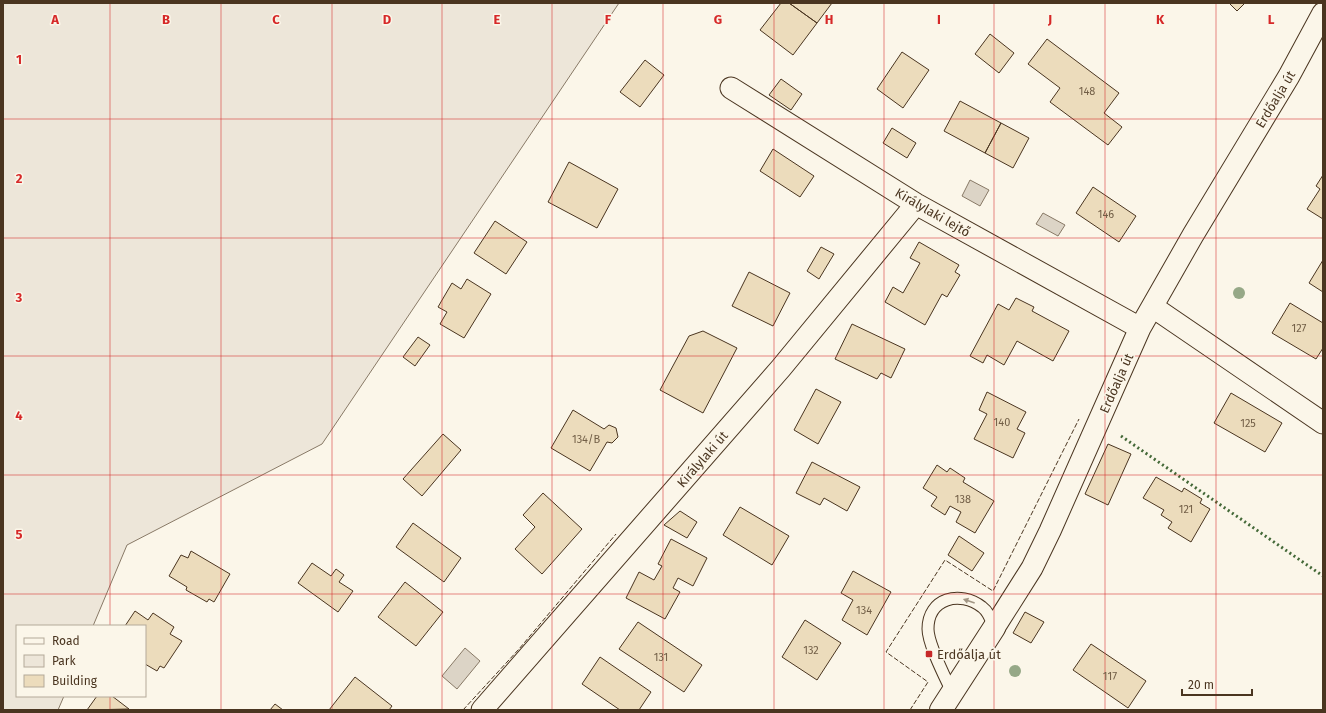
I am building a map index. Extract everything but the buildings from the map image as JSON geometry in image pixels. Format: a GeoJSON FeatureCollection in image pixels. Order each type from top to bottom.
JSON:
{"type":"FeatureCollection","features":[{"type":"Feature","properties":{"kind":"street","name":"Erdőalja út"},"geometry":{"type":"LineString","coordinates":[[946,701],[1032,568],[1050,531],[1140,328],[1193,235],[1289,76],[1323,14]]}},
{"type":"Feature","properties":{"kind":"street","name":"Királylaki lejtő"},"geometry":{"type":"LineString","coordinates":[[730,88],[916,204],[1140,328]]}},
{"type":"Feature","properties":{"kind":"street","name":"Királylaki út"},"geometry":{"type":"LineString","coordinates":[[482,710],[781,368],[916,204]]}},
{"type":"Feature","properties":{"kind":"street"},"geometry":{"type":"LineString","coordinates":[[1153,307],[1323,423]]}},
{"type":"Feature","properties":{"kind":"lane"},"geometry":{"type":"LineString","coordinates":[[946,701],[929,637],[929,619],[932,611],[944,600],[956,598],[965,599],[982,607],[990,615],[994,628]]}},
{"type":"Feature","properties":{"kind":"green space"},"geometry":{"type":"Polygon","coordinates":[[[3,3],[619,3],[322,444],[127,545],[93,625],[16,625],[16,697],[64,697],[58,710],[3,710],[3,3]]]}},
{"type":"Feature","properties":{"kind":"shaded area"},"geometry":{"type":"Polygon","coordinates":[[[970,180],[989,190],[980,206],[962,196],[970,180]]]}},
{"type":"Feature","properties":{"kind":"shaded area"},"geometry":{"type":"Polygon","coordinates":[[[1043,213],[1065,225],[1058,236],[1036,224],[1043,213]]]}},
{"type":"Feature","properties":{"kind":"shaded area"},"geometry":{"type":"Polygon","coordinates":[[[465,648],[480,661],[457,689],[442,676],[465,648]]]}},
{"type":"Feature","properties":{"kind":"hedge"},"geometry":{"type":"LineString","coordinates":[[1121,436],[1323,576]]}},
{"type":"Feature","properties":{"kind":"fence"},"geometry":{"type":"LineString","coordinates":[[910,710],[928,682],[886,652],[945,560],[993,591],[1079,419]]}},
{"type":"Feature","properties":{"kind":"fence"},"geometry":{"type":"LineString","coordinates":[[463,710],[519,649],[616,534]]}},
{"type":"Feature","properties":{"kind":"place","name":"Erdőalja út"},"geometry":{"type":"Point","coordinates":[929,654]}}]}
